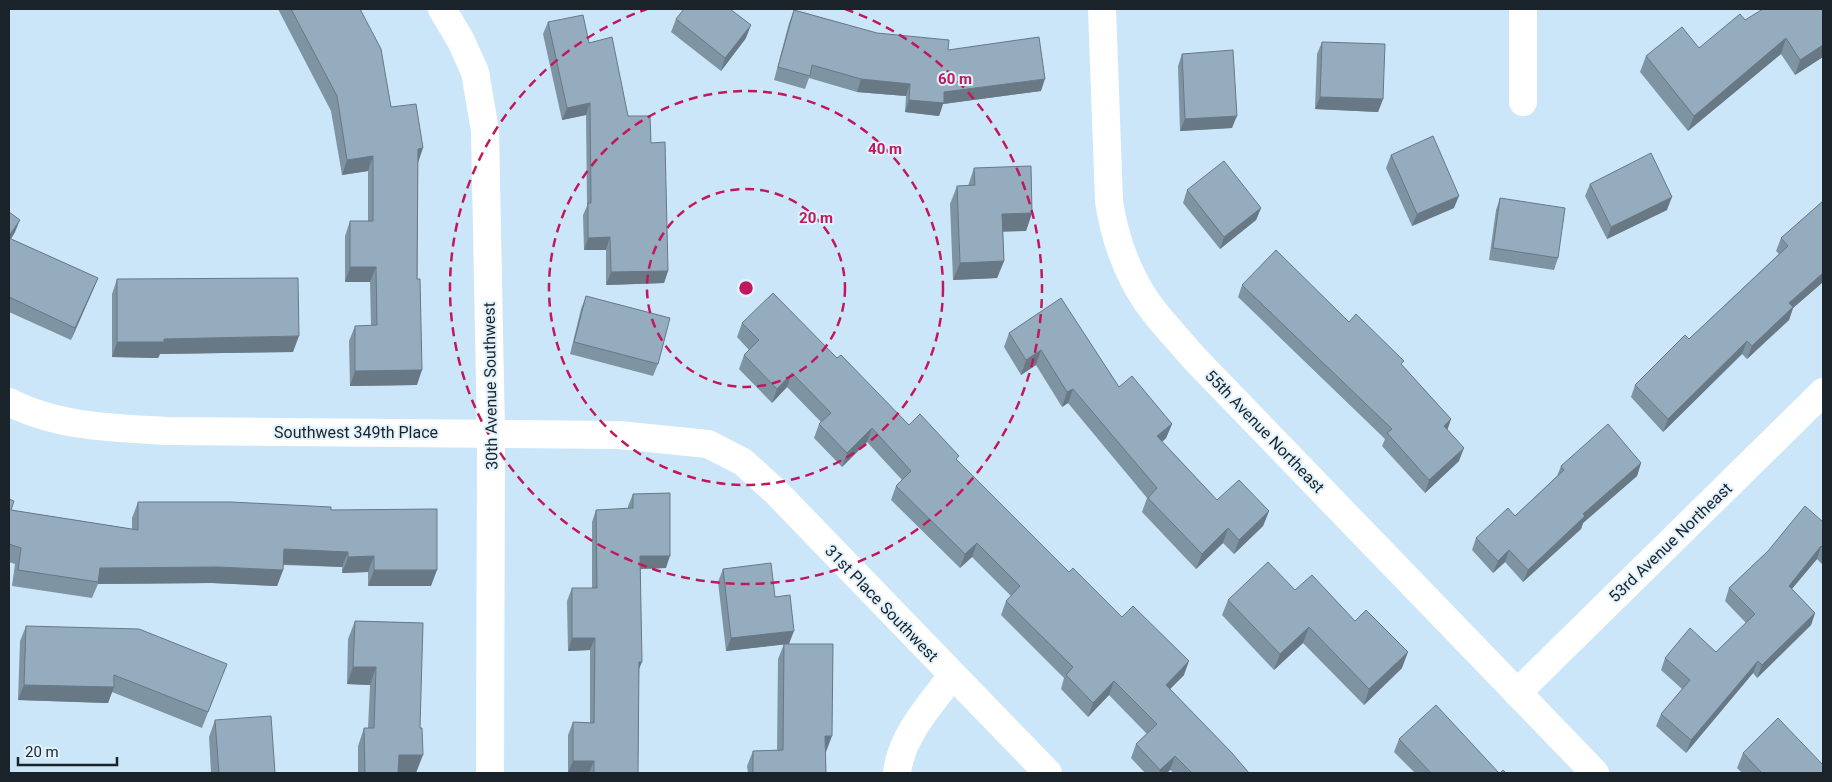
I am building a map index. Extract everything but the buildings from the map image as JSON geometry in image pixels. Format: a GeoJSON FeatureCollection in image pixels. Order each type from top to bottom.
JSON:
{"type":"FeatureCollection","features":[{"type":"Feature","properties":{"kind":"street","name":"30th Avenue Southwest"},"geometry":{"type":"LineString","coordinates":[[442,9],[461,41],[475,72],[482,104],[485,131],[491,432],[490,773]]}},
{"type":"Feature","properties":{"kind":"street","name":"55th Avenue Northeast"},"geometry":{"type":"LineString","coordinates":[[1102,9],[1109,201],[1112,220],[1126,262],[1147,301],[1194,358],[1595,773]]}},
{"type":"Feature","properties":{"kind":"street"},"geometry":{"type":"LineString","coordinates":[[1523,9],[1523,102]]}},
{"type":"Feature","properties":{"kind":"street","name":"53rd Avenue Northeast"},"geometry":{"type":"LineString","coordinates":[[1517,693],[1823,392]]}},
{"type":"Feature","properties":{"kind":"street","name":"Southwest 349th Place"},"geometry":{"type":"LineString","coordinates":[[9,402],[27,411],[96,427],[168,431],[491,432],[619,435],[708,444]]}},
{"type":"Feature","properties":{"kind":"street","name":"31st Place Southwest"},"geometry":{"type":"LineString","coordinates":[[708,444],[743,462],[776,492],[952,676],[1048,773]]}},
{"type":"Feature","properties":{"kind":"street"},"geometry":{"type":"LineString","coordinates":[[897,773],[898,760],[916,723],[952,676]]}}]}
